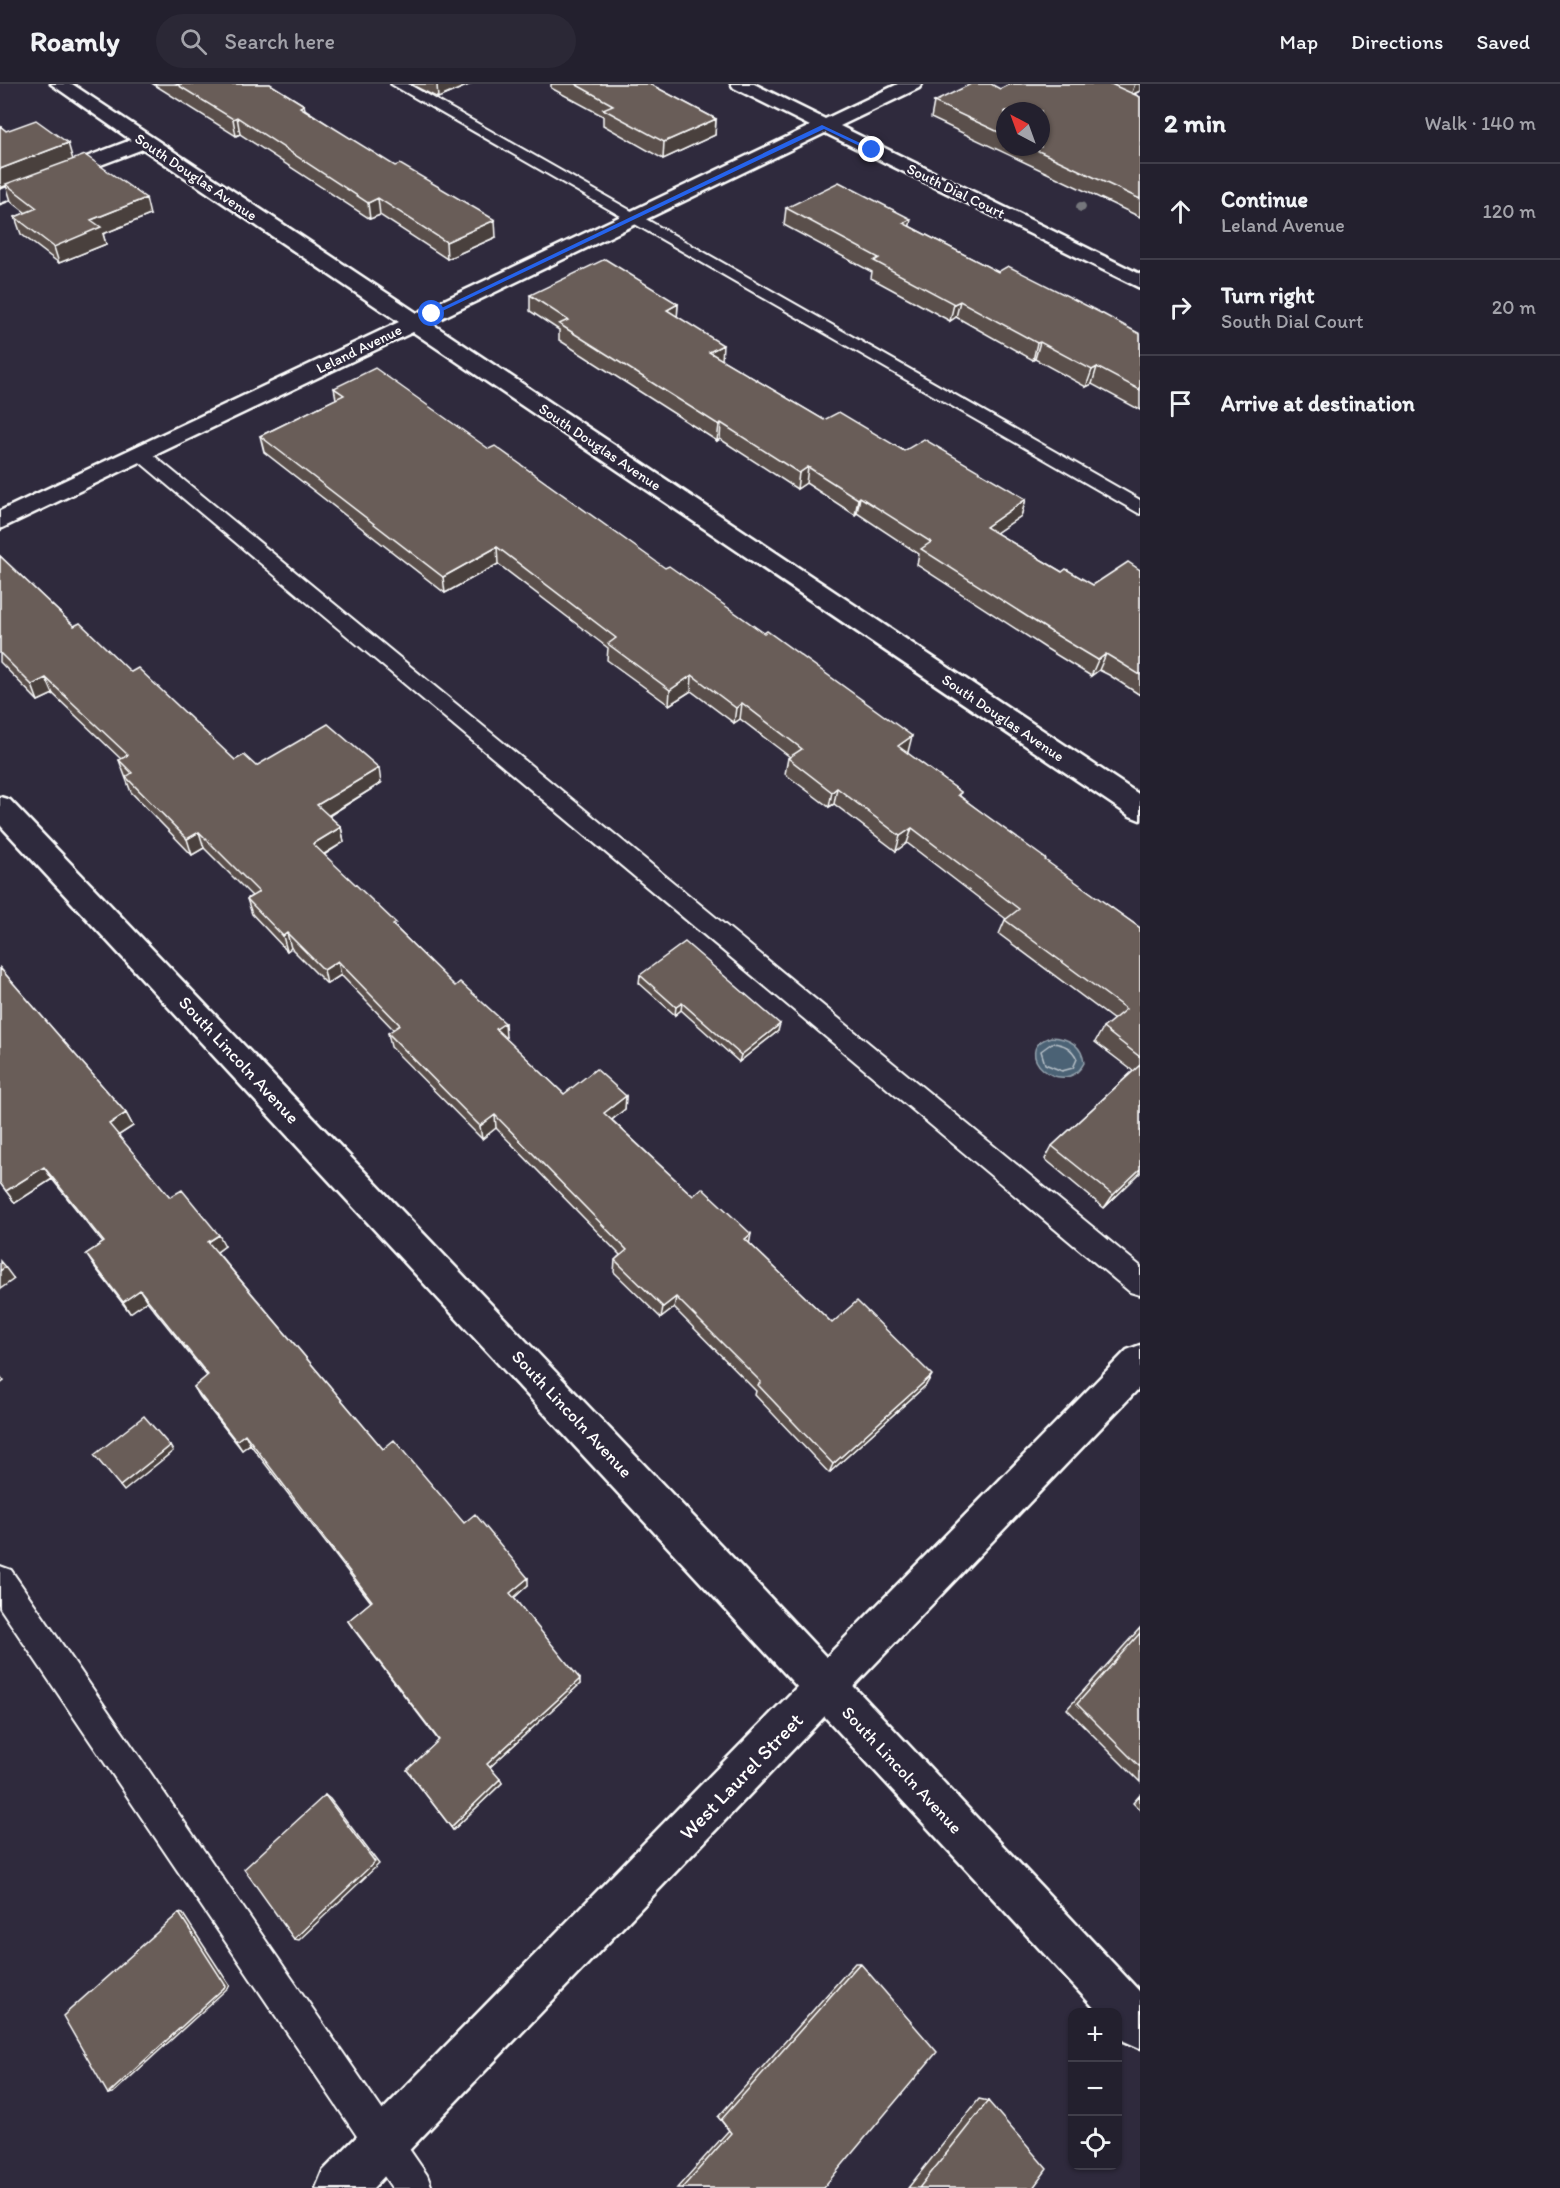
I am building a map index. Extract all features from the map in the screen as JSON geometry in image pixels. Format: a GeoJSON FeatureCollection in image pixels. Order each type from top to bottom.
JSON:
{"type":"FeatureCollection","features":[{"type":"Feature","properties":{"kind":"street","name":"South Douglas Avenue"},"geometry":{"type":"LineString","coordinates":[[60,84],[143,142],[1140,809]]}},
{"type":"Feature","properties":{"kind":"street","name":"South Dial Court"},"geometry":{"type":"LineString","coordinates":[[740,84],[1140,282]]}},
{"type":"Feature","properties":{"kind":"street","name":"Leland Avenue"},"geometry":{"type":"LineString","coordinates":[[0,521],[913,84]]}},
{"type":"Feature","properties":{"kind":"street"},"geometry":{"type":"LineString","coordinates":[[0,197],[143,142]]}},
{"type":"Feature","properties":{"kind":"street","name":"South Lincoln Avenue"},"geometry":{"type":"LineString","coordinates":[[0,807],[731,1584],[1140,2025]]}},
{"type":"Feature","properties":{"kind":"street","name":"West Laurel Street"},"geometry":{"type":"LineString","coordinates":[[340,2188],[1140,1362]]}},
{"type":"Feature","properties":{"kind":"lane"},"geometry":{"type":"LineString","coordinates":[[398,84],[1140,508]]}},
{"type":"Feature","properties":{"kind":"lane"},"geometry":{"type":"LineString","coordinates":[[141,454],[1140,1283]]}},
{"type":"Feature","properties":{"kind":"lane"},"geometry":{"type":"LineString","coordinates":[[0,1581],[414,2188]]}},
{"type":"Feature","properties":{"kind":"water"},"geometry":{"type":"Polygon","coordinates":[[[1051,1037],[1073,1043],[1080,1051],[1084,1063],[1075,1074],[1064,1077],[1053,1075],[1043,1069],[1037,1061],[1035,1052],[1039,1043],[1051,1037]]]}},
{"type":"Feature","properties":{"kind":"building"},"geometry":{"type":"Polygon","coordinates":[[[176,84],[270,84],[304,105],[300,107],[395,166],[400,164],[495,220],[446,242],[378,198],[368,203],[237,117],[233,119],[176,84]]]}},
{"type":"Feature","properties":{"kind":"building"},"geometry":{"type":"Polygon","coordinates":[[[575,84],[650,84],[716,119],[664,142],[603,109],[613,105],[575,84]]]}},
{"type":"Feature","properties":{"kind":"building"},"geometry":{"type":"Polygon","coordinates":[[[971,84],[991,84],[1000,89],[1010,84],[1111,84],[1140,97],[1140,199],[1049,156],[1050,102],[996,102],[996,131],[934,102],[971,84]]]}},
{"type":"Feature","properties":{"kind":"building"},"geometry":{"type":"Polygon","coordinates":[[[36,120],[68,143],[0,169],[0,126],[6,131],[36,120]]]}},
{"type":"Feature","properties":{"kind":"building"},"geometry":{"type":"Polygon","coordinates":[[[85,155],[146,198],[91,220],[101,227],[54,247],[15,217],[37,208],[6,184],[85,155]]]}},
{"type":"Feature","properties":{"kind":"building"},"geometry":{"type":"Polygon","coordinates":[[[839,182],[911,219],[903,223],[998,272],[1008,266],[1140,334],[1140,390],[1097,367],[1092,370],[1040,342],[1037,343],[960,301],[954,304],[874,261],[879,258],[786,208],[839,182]]]}},
{"type":"Feature","properties":{"kind":"building"},"geometry":{"type":"Polygon","coordinates":[[[605,259],[678,304],[667,310],[723,345],[709,352],[824,420],[839,412],[904,451],[924,439],[1026,499],[986,527],[1062,572],[1066,569],[1093,585],[1128,562],[1140,570],[1140,675],[1106,654],[1098,660],[1053,633],[921,549],[931,542],[860,497],[858,499],[808,467],[799,473],[721,423],[719,425],[559,324],[568,320],[530,295],[605,259]]]}},
{"type":"Feature","properties":{"kind":"building"},"geometry":{"type":"Polygon","coordinates":[[[375,368],[489,449],[495,446],[665,568],[669,566],[764,633],[767,631],[912,736],[898,746],[961,792],[958,795],[1140,928],[1140,1057],[1103,1028],[1126,1009],[1005,920],[1019,909],[912,828],[900,836],[837,788],[832,792],[788,758],[802,749],[742,703],[736,708],[692,675],[670,690],[608,644],[616,638],[497,547],[443,577],[260,436],[344,395],[334,388],[375,368]]]}},
{"type":"Feature","properties":{"kind":"building"},"geometry":{"type":"Polygon","coordinates":[[[0,556],[74,626],[80,623],[131,672],[138,668],[235,760],[244,755],[256,766],[328,724],[379,768],[317,805],[341,827],[313,844],[396,923],[393,925],[455,986],[460,982],[505,1023],[496,1029],[564,1094],[596,1069],[626,1096],[604,1113],[693,1196],[702,1188],[751,1234],[745,1239],[832,1323],[857,1301],[932,1375],[833,1464],[758,1385],[761,1382],[676,1297],[663,1307],[615,1260],[627,1250],[495,1115],[480,1126],[388,1033],[400,1025],[338,961],[324,970],[287,933],[283,936],[247,899],[259,892],[199,832],[187,839],[126,777],[132,773],[119,760],[128,755],[46,678],[32,685],[0,653],[0,556]]]}},
{"type":"Feature","properties":{"kind":"building"},"geometry":{"type":"Polygon","coordinates":[[[685,942],[780,1024],[741,1055],[682,1003],[676,1007],[640,975],[685,942]]]}},
{"type":"Feature","properties":{"kind":"building"},"geometry":{"type":"Polygon","coordinates":[[[0,968],[126,1113],[109,1124],[170,1197],[182,1190],[219,1235],[208,1242],[383,1449],[394,1440],[464,1523],[475,1514],[528,1578],[510,1593],[580,1679],[487,1764],[500,1779],[451,1827],[407,1770],[439,1740],[348,1621],[372,1601],[245,1434],[236,1441],[194,1387],[208,1375],[140,1290],[123,1302],[86,1254],[104,1242],[44,1167],[6,1191],[0,1183],[0,968]]]}},
{"type":"Feature","properties":{"kind":"building"},"geometry":{"type":"Polygon","coordinates":[[[1140,1065],[1140,1169],[1113,1195],[1052,1146],[1140,1065]]]}},
{"type":"Feature","properties":{"kind":"building"},"geometry":{"type":"Polygon","coordinates":[[[0,1261],[5,1267],[0,1271],[0,1261]]]}},
{"type":"Feature","properties":{"kind":"building"},"geometry":{"type":"Polygon","coordinates":[[[144,1416],[170,1446],[120,1486],[94,1455],[144,1416]]]}},
{"type":"Feature","properties":{"kind":"building"},"geometry":{"type":"Polygon","coordinates":[[[1140,1633],[1140,1767],[1077,1704],[1140,1633]]]}},
{"type":"Feature","properties":{"kind":"building"},"geometry":{"type":"Polygon","coordinates":[[[325,1795],[375,1862],[294,1939],[244,1869],[325,1795]]]}},
{"type":"Feature","properties":{"kind":"building"},"geometry":{"type":"Polygon","coordinates":[[[179,1913],[226,1986],[108,2094],[63,2016],[179,1913]]]}},
{"type":"Feature","properties":{"kind":"building"},"geometry":{"type":"Polygon","coordinates":[[[860,1963],[937,2052],[823,2188],[682,2188],[731,2133],[721,2120],[860,1963]]]}},
{"type":"Feature","properties":{"kind":"building"},"geometry":{"type":"Polygon","coordinates":[[[988,2101],[1047,2169],[1033,2188],[919,2188],[988,2101]]]}},
{"type":"Feature","properties":{"kind":"route"},"geometry":{"type":"LineString","coordinates":[[432,314],[824,126],[872,150]]}}]}
